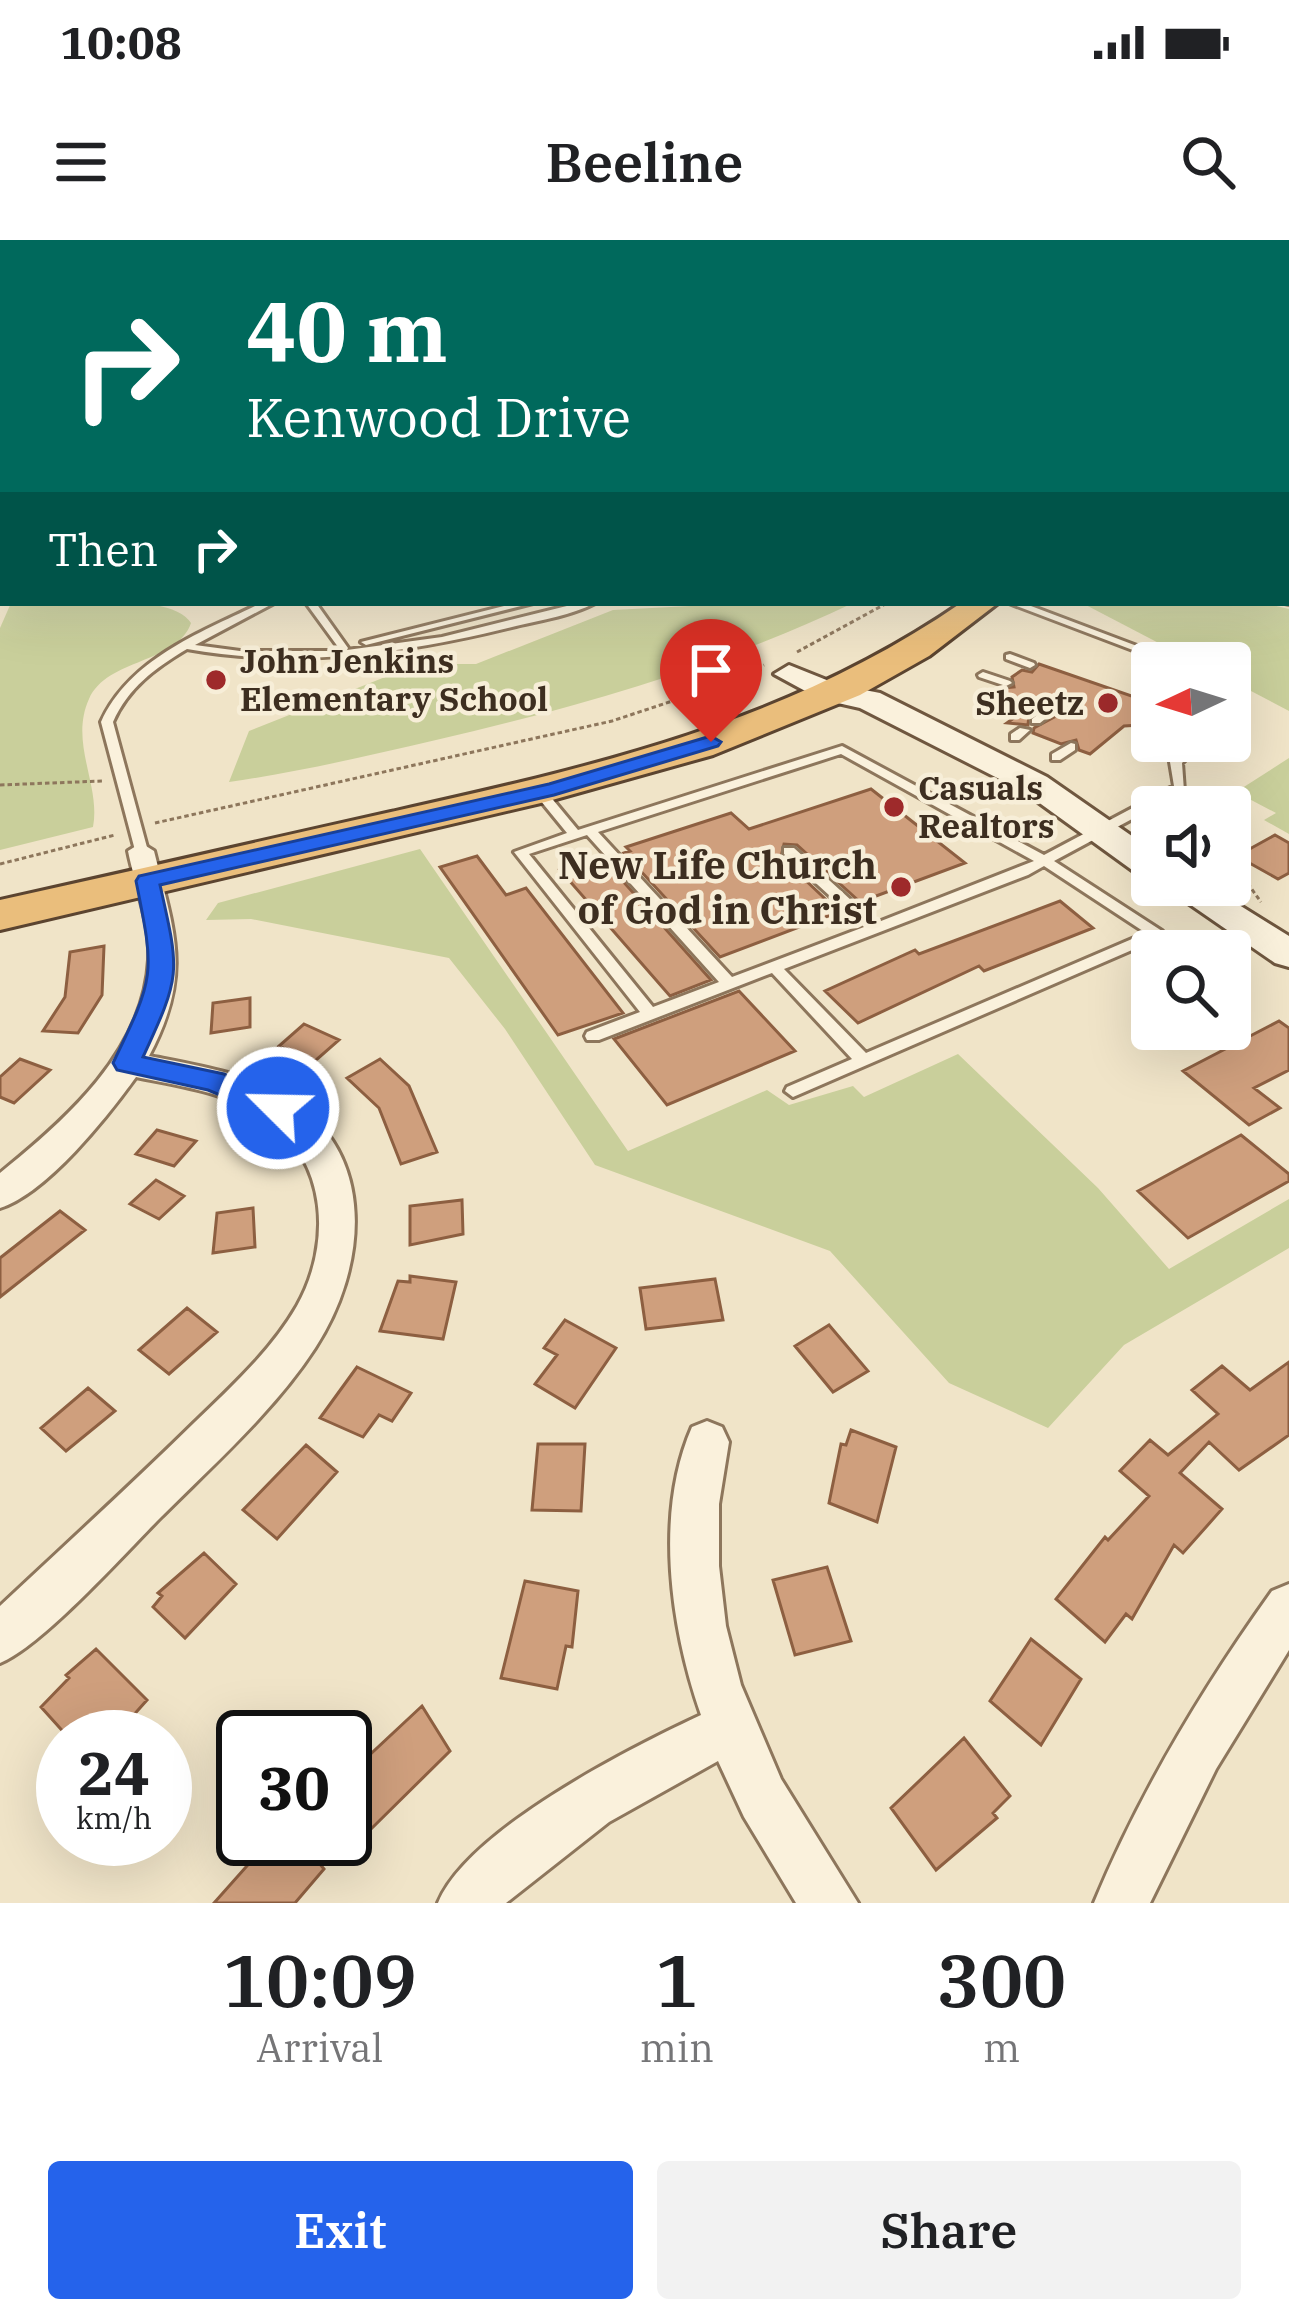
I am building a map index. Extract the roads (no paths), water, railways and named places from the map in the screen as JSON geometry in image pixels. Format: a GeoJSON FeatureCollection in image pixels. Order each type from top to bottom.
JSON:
{"type":"FeatureCollection","features":[{"type":"Feature","properties":{"kind":"highway"},"geometry":{"type":"LineString","coordinates":[[0,884],[553,755],[638,730],[802,668],[917,650],[978,606]]}},
{"type":"Feature","properties":{"kind":"highway"},"geometry":{"type":"LineString","coordinates":[[0,915],[131,857],[540,792],[711,742],[802,668]]}},
{"type":"Feature","properties":{"kind":"main road"},"geometry":{"type":"LineString","coordinates":[[802,668],[849,712],[1045,819],[1101,834],[1131,853]]}},
{"type":"Feature","properties":{"kind":"main road"},"geometry":{"type":"LineString","coordinates":[[1214,906],[1289,954]]}},
{"type":"Feature","properties":{"kind":"street"},"geometry":{"type":"LineString","coordinates":[[0,1194],[79,1124],[127,1063],[154,1009],[164,960],[131,857]]}},
{"type":"Feature","properties":{"kind":"street"},"geometry":{"type":"LineString","coordinates":[[0,1639],[270,1376],[313,1315],[338,1249],[335,1183],[307,1131],[278,1108],[244,1091],[127,1063]]}},
{"type":"Feature","properties":{"kind":"street"},"geometry":{"type":"LineString","coordinates":[[707,1442],[692,1542],[696,1604],[710,1670],[730,1728],[784,1834],[830,1903]]}},
{"type":"Feature","properties":{"kind":"street"},"geometry":{"type":"LineString","coordinates":[[1122,1903],[1192,1760],[1238,1679],[1289,1608]]}},
{"type":"Feature","properties":{"kind":"street"},"geometry":{"type":"LineString","coordinates":[[466,1903],[568,1816],[648,1766],[730,1728]]}},
{"type":"Feature","properties":{"kind":"lane"},"geometry":{"type":"LineString","coordinates":[[131,857],[107,722],[110,707],[130,680],[263,606]]}},
{"type":"Feature","properties":{"kind":"lane"},"geometry":{"type":"LineString","coordinates":[[340,651],[516,606]]}},
{"type":"Feature","properties":{"kind":"lane"},"geometry":{"type":"LineString","coordinates":[[190,646],[254,657],[414,644],[577,606]]}},
{"type":"Feature","properties":{"kind":"lane"},"geometry":{"type":"LineString","coordinates":[[1023,606],[1131,646]]}},
{"type":"Feature","properties":{"kind":"lane"},"geometry":{"type":"LineString","coordinates":[[312,607],[340,651]]}},
{"type":"Feature","properties":{"kind":"lane"},"geometry":{"type":"LineString","coordinates":[[1010,657],[1030,665]]}},
{"type":"Feature","properties":{"kind":"lane"},"geometry":{"type":"LineString","coordinates":[[983,675],[1006,683]]}},
{"type":"Feature","properties":{"kind":"lane"},"geometry":{"type":"LineString","coordinates":[[1025,729],[1049,711]]}},
{"type":"Feature","properties":{"kind":"lane"},"geometry":{"type":"LineString","coordinates":[[1056,757],[1071,748]]}},
{"type":"Feature","properties":{"kind":"lane"},"geometry":{"type":"LineString","coordinates":[[650,1014],[521,851],[842,750],[1045,861],[1156,934],[793,1090]]}},
{"type":"Feature","properties":{"kind":"lane"},"geometry":{"type":"LineString","coordinates":[[592,1036],[1045,861],[1180,788],[1176,762]]}},
{"type":"Feature","properties":{"kind":"lane"},"geometry":{"type":"LineString","coordinates":[[540,792],[729,984]]}},
{"type":"Feature","properties":{"kind":"lane"},"geometry":{"type":"LineString","coordinates":[[789,850],[874,928]]}},
{"type":"Feature","properties":{"kind":"lane"},"geometry":{"type":"LineString","coordinates":[[774,967],[863,1060]]}},
{"type":"Feature","properties":{"kind":"place","name":"John Jenkins Elementary School"},"geometry":{"type":"Point","coordinates":[216,680]}},
{"type":"Feature","properties":{"kind":"place","name":"Sheetz"},"geometry":{"type":"Point","coordinates":[1108,703]}},
{"type":"Feature","properties":{"kind":"place","name":"Casuals Realtors"},"geometry":{"type":"Point","coordinates":[894,807]}},
{"type":"Feature","properties":{"kind":"place","name":"New Life Church of God in Christ"},"geometry":{"type":"Point","coordinates":[901,887]}}]}
